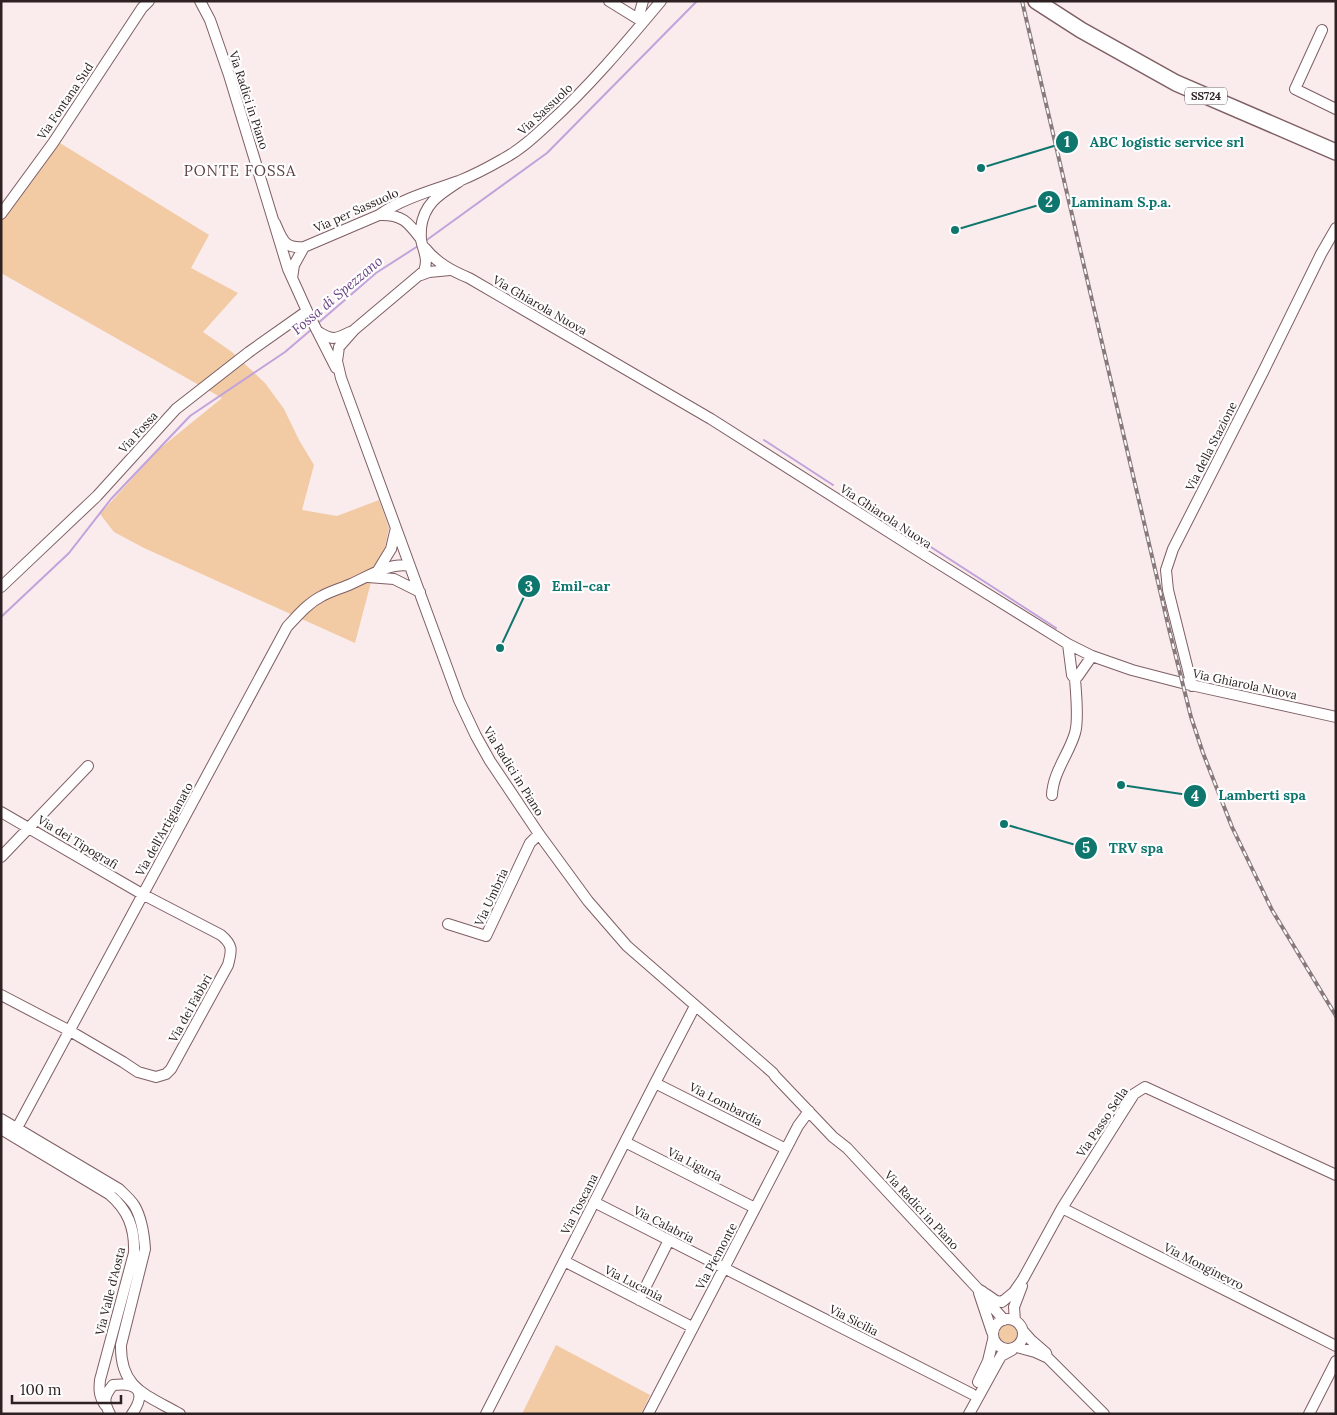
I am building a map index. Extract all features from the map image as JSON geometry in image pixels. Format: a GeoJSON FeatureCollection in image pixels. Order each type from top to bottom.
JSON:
{"type":"FeatureCollection","features":[{"type":"Feature","properties":{"kind":"highway","name":"SS724"},"geometry":{"type":"LineString","coordinates":[[1036,1],[1183,74],[1336,141]]}},
{"type":"Feature","properties":{"kind":"highway","name":"SS724"},"geometry":{"type":"LineString","coordinates":[[1055,1],[1083,26],[1176,82],[1336,152]]}},
{"type":"Feature","properties":{"kind":"street","name":"Via Fontana Sud"},"geometry":{"type":"LineString","coordinates":[[1,214],[53,143],[142,8],[149,1]]}},
{"type":"Feature","properties":{"kind":"street","name":"Via Radici in Piano"},"geometry":{"type":"LineString","coordinates":[[200,1],[210,20],[229,75],[288,269],[307,311],[340,374],[459,700],[476,736],[511,794],[539,834],[588,901],[627,946],[773,1073]]}},
{"type":"Feature","properties":{"kind":"street"},"geometry":{"type":"LineString","coordinates":[[609,1],[641,20],[643,1]]}},
{"type":"Feature","properties":{"kind":"street","name":"Via Sassuolo"},"geometry":{"type":"LineString","coordinates":[[418,196],[482,171],[517,151],[556,117],[608,65],[641,20],[661,1]]}},
{"type":"Feature","properties":{"kind":"street"},"geometry":{"type":"LineString","coordinates":[[1322,30],[1295,89],[1336,109]]}},
{"type":"Feature","properties":{"kind":"street"},"geometry":{"type":"LineString","coordinates":[[420,237],[423,218],[428,206],[460,180]]}},
{"type":"Feature","properties":{"kind":"street","name":"Via per Sassuolo"},"geometry":{"type":"LineString","coordinates":[[304,247],[418,196]]}},
{"type":"Feature","properties":{"kind":"street"},"geometry":{"type":"LineString","coordinates":[[340,374],[337,350],[354,330],[420,275],[426,265],[428,255],[420,237],[407,221],[390,214],[379,215]]}},
{"type":"Feature","properties":{"kind":"street"},"geometry":{"type":"LineString","coordinates":[[275,224],[283,241],[289,246],[296,248],[304,247]]}},
{"type":"Feature","properties":{"kind":"street","name":"Via della Stazione"},"geometry":{"type":"LineString","coordinates":[[1192,686],[1168,590],[1166,570],[1168,561],[1264,372],[1321,254],[1336,228]]}},
{"type":"Feature","properties":{"kind":"street"},"geometry":{"type":"LineString","coordinates":[[292,278],[294,265],[304,247]]}},
{"type":"Feature","properties":{"kind":"street","name":"Via Ghiarola Nuova"},"geometry":{"type":"LineString","coordinates":[[428,255],[450,270],[469,278],[711,419],[1068,644],[1092,656],[1132,670],[1192,686],[1336,717]]}},
{"type":"Feature","properties":{"kind":"street"},"geometry":{"type":"LineString","coordinates":[[420,275],[450,270]]}},
{"type":"Feature","properties":{"kind":"street","name":"Via Fossa"},"geometry":{"type":"LineString","coordinates":[[1,587],[97,496],[176,409],[249,352],[307,311]]}},
{"type":"Feature","properties":{"kind":"street"},"geometry":{"type":"LineString","coordinates":[[320,335],[335,339],[354,330]]}},
{"type":"Feature","properties":{"kind":"street"},"geometry":{"type":"LineString","coordinates":[[372,574],[391,549],[396,528]]}},
{"type":"Feature","properties":{"kind":"street","name":"Via dell'Artigianato"},"geometry":{"type":"LineString","coordinates":[[17,1128],[287,627],[301,610],[322,596],[372,574],[399,566],[410,566]]}},
{"type":"Feature","properties":{"kind":"street"},"geometry":{"type":"LineString","coordinates":[[394,579],[410,566]]}},
{"type":"Feature","properties":{"kind":"street","name":"Via dell'Artigianato"},"geometry":{"type":"LineString","coordinates":[[372,574],[394,579],[420,592]]}},
{"type":"Feature","properties":{"kind":"street"},"geometry":{"type":"LineString","coordinates":[[1052,795],[1052,784],[1077,727],[1075,679],[1072,675],[1068,644]]}},
{"type":"Feature","properties":{"kind":"street"},"geometry":{"type":"LineString","coordinates":[[1075,679],[1092,656]]}},
{"type":"Feature","properties":{"kind":"street"},"geometry":{"type":"LineString","coordinates":[[1,857],[88,766]]}},
{"type":"Feature","properties":{"kind":"street","name":"Via dei Tipografi"},"geometry":{"type":"LineString","coordinates":[[1,812],[142,894]]}},
{"type":"Feature","properties":{"kind":"street","name":"Via Umbria"},"geometry":{"type":"LineString","coordinates":[[448,924],[486,936],[530,843],[539,834]]}},
{"type":"Feature","properties":{"kind":"street","name":"Via dei Fabbri"},"geometry":{"type":"LineString","coordinates":[[70,1031],[138,1072],[156,1077],[166,1074],[171,1069],[228,965],[232,951],[228,941],[221,935],[142,894]]}},
{"type":"Feature","properties":{"kind":"street"},"geometry":{"type":"LineString","coordinates":[[1,995],[70,1031]]}},
{"type":"Feature","properties":{"kind":"street","name":"Via Toscana"},"geometry":{"type":"LineString","coordinates":[[486,1414],[695,1006]]}},
{"type":"Feature","properties":{"kind":"street"},"geometry":{"type":"LineString","coordinates":[[773,1073],[788,1080],[800,1092],[834,1129],[847,1148]]}},
{"type":"Feature","properties":{"kind":"street"},"geometry":{"type":"LineString","coordinates":[[773,1073],[833,1137],[847,1148]]}},
{"type":"Feature","properties":{"kind":"street","name":"Via Lombardia"},"geometry":{"type":"LineString","coordinates":[[655,1082],[786,1149]]}},
{"type":"Feature","properties":{"kind":"street","name":"Via Passo Sella"},"geometry":{"type":"LineString","coordinates":[[1008,1320],[1024,1279],[1062,1208],[1134,1094],[1145,1087],[1336,1175]]}},
{"type":"Feature","properties":{"kind":"street"},"geometry":{"type":"LineString","coordinates":[[800,1092],[800,1097],[809,1107],[809,1111]]}},
{"type":"Feature","properties":{"kind":"street"},"geometry":{"type":"LineString","coordinates":[[809,1111],[815,1113],[829,1128],[834,1129]]}},
{"type":"Feature","properties":{"kind":"street","name":"Via Piemonte"},"geometry":{"type":"LineString","coordinates":[[648,1414],[798,1126],[809,1111]]}},
{"type":"Feature","properties":{"kind":"street","name":"Via Valle d'Aosta"},"geometry":{"type":"LineString","coordinates":[[1,1119],[120,1190],[134,1206],[142,1224],[145,1249],[121,1345],[124,1371],[140,1394],[140,1400],[132,1414]]}},
{"type":"Feature","properties":{"kind":"street","name":"Via Valle d'Aosta"},"geometry":{"type":"LineString","coordinates":[[1,1129],[109,1194],[120,1203],[131,1224],[134,1233],[134,1253],[100,1380],[100,1398],[107,1409]]}},
{"type":"Feature","properties":{"kind":"street","name":"Via Liguria"},"geometry":{"type":"LineString","coordinates":[[625,1142],[755,1208]]}},
{"type":"Feature","properties":{"kind":"street","name":"Via Radici in Piano"},"geometry":{"type":"LineString","coordinates":[[847,1148],[981,1291],[990,1305],[1008,1320]]}},
{"type":"Feature","properties":{"kind":"street","name":"Via Calabria"},"geometry":{"type":"LineString","coordinates":[[594,1202],[724,1268]]}},
{"type":"Feature","properties":{"kind":"street","name":"Via Monginevro"},"geometry":{"type":"LineString","coordinates":[[1062,1208],[1336,1346]]}},
{"type":"Feature","properties":{"kind":"street"},"geometry":{"type":"LineString","coordinates":[[639,1300],[669,1240]]}},
{"type":"Feature","properties":{"kind":"street","name":"Via Lucania"},"geometry":{"type":"LineString","coordinates":[[564,1261],[692,1327]]}},
{"type":"Feature","properties":{"kind":"street","name":"Via Sicilia"},"geometry":{"type":"LineString","coordinates":[[724,1268],[972,1394]]}},
{"type":"Feature","properties":{"kind":"street","name":"Via Passo Sella"},"geometry":{"type":"LineString","coordinates":[[1008,1320],[1006,1312],[1014,1292],[1024,1279]]}},
{"type":"Feature","properties":{"kind":"street"},"geometry":{"type":"LineString","coordinates":[[981,1291],[996,1301],[1002,1302],[1014,1292]]}},
{"type":"Feature","properties":{"kind":"street"},"geometry":{"type":"LineString","coordinates":[[981,1291],[996,1344],[1004,1350],[1015,1348],[1047,1357]]}},
{"type":"Feature","properties":{"kind":"street"},"geometry":{"type":"LineString","coordinates":[[962,1414],[988,1361],[995,1325],[1008,1320],[1019,1324],[1031,1340],[1046,1353],[1047,1357],[1104,1414]]}},
{"type":"Feature","properties":{"kind":"street"},"geometry":{"type":"LineString","coordinates":[[969,1414],[1002,1356],[1015,1348],[1022,1340],[1023,1330]]}},
{"type":"Feature","properties":{"kind":"street"},"geometry":{"type":"LineString","coordinates":[[1309,1414],[1336,1362]]}},
{"type":"Feature","properties":{"kind":"street","name":"Via Valle d'Aosta"},"geometry":{"type":"LineString","coordinates":[[107,1409],[106,1393],[114,1385],[134,1386]]}},
{"type":"Feature","properties":{"kind":"street"},"geometry":{"type":"LineString","coordinates":[[134,1386],[180,1414]]}},
{"type":"Feature","properties":{"kind":"shaded area"},"geometry":{"type":"Polygon","coordinates":[[[60,143],[209,235],[191,268],[238,293],[203,332],[232,352],[265,383],[284,409],[314,465],[302,510],[337,516],[379,500],[389,528],[384,551],[376,563],[355,643],[144,548],[114,532],[100,514],[158,450],[222,398],[1,273],[1,216],[60,143]]]}},
{"type":"Feature","properties":{"kind":"shaded area"},"geometry":{"type":"Polygon","coordinates":[[[1004,1325],[1012,1325],[1017,1330],[1015,1341],[1004,1343],[999,1338],[999,1330],[1004,1325]]]}},
{"type":"Feature","properties":{"kind":"shaded area"},"geometry":{"type":"Polygon","coordinates":[[[556,1345],[650,1395],[641,1414],[522,1414],[556,1345]]]}},
{"type":"Feature","properties":{"kind":"waterway","name":"Fossa di Spezzano"},"geometry":{"type":"LineString","coordinates":[[424,242],[547,153],[697,1]]}},
{"type":"Feature","properties":{"kind":"waterway","name":"Fossa di Spezzano"},"geometry":{"type":"LineString","coordinates":[[317,324],[376,273],[418,246]]}},
{"type":"Feature","properties":{"kind":"waterway","name":"Fossa di Spezzano"},"geometry":{"type":"LineString","coordinates":[[1,617],[69,553],[111,499],[190,416],[285,352],[312,329]]}},
{"type":"Feature","properties":{"kind":"waterway"},"geometry":{"type":"LineString","coordinates":[[764,440],[833,485]]}},
{"type":"Feature","properties":{"kind":"waterway"},"geometry":{"type":"LineString","coordinates":[[869,507],[1056,628]]}},
{"type":"Feature","properties":{"kind":"railway"},"geometry":{"type":"LineString","coordinates":[[1022,1],[1191,717],[1232,827],[1272,910],[1336,1016]]}},
{"type":"Feature","properties":{"kind":"place","name":"ABC logistic service srl"},"geometry":{"type":"Point","coordinates":[981,168]}},
{"type":"Feature","properties":{"kind":"place","name":"Laminam S.p.a."},"geometry":{"type":"Point","coordinates":[955,230]}},
{"type":"Feature","properties":{"kind":"place","name":"Emil-car"},"geometry":{"type":"Point","coordinates":[500,648]}},
{"type":"Feature","properties":{"kind":"place","name":"Lamberti spa"},"geometry":{"type":"Point","coordinates":[1121,785]}},
{"type":"Feature","properties":{"kind":"place","name":"TRV spa"},"geometry":{"type":"Point","coordinates":[1004,824]}},
{"type":"Feature","properties":{"kind":"district","name":"PONTE FOSSA"},"geometry":{"type":"Point","coordinates":[240,170]}}]}
